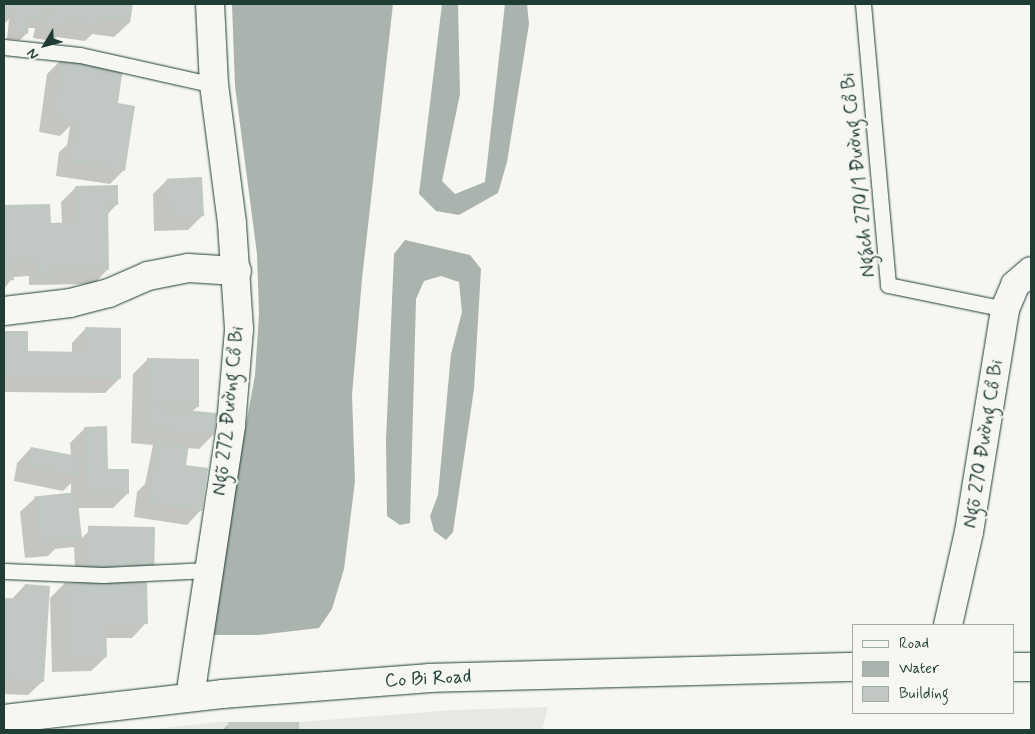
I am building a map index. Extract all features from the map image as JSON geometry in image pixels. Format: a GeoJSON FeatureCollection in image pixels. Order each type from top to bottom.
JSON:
{"type":"FeatureCollection","features":[{"type":"Feature","properties":{"kind":"street","name":"Ngõ 272 Đường Cổ Bi"},"geometry":{"type":"LineString","coordinates":[[190,697],[236,378],[237,271],[214,85],[210,4]]}},
{"type":"Feature","properties":{"kind":"street"},"geometry":{"type":"LineString","coordinates":[[4,311],[70,303],[109,294],[148,276],[188,268],[237,271]]}},
{"type":"Feature","properties":{"kind":"street","name":"Ngõ 270 Đường Cổ Bi"},"geometry":{"type":"LineString","coordinates":[[948,624],[969,532],[1005,309],[1015,285],[1031,271]]}},
{"type":"Feature","properties":{"kind":"street","name":"Co Bi Road"},"geometry":{"type":"LineString","coordinates":[[4,719],[190,697],[430,678],[852,667]]}},
{"type":"Feature","properties":{"kind":"street"},"geometry":{"type":"LineString","coordinates":[[1015,667],[1031,667]]}},
{"type":"Feature","properties":{"kind":"lane","name":"Ngách 270/1 Đường Cổ Bi"},"geometry":{"type":"LineString","coordinates":[[863,4],[888,285],[1005,309]]}},
{"type":"Feature","properties":{"kind":"lane"},"geometry":{"type":"LineString","coordinates":[[4,47],[80,55],[214,85]]}},
{"type":"Feature","properties":{"kind":"lane"},"geometry":{"type":"LineString","coordinates":[[4,571],[103,575],[209,570]]}},
{"type":"Feature","properties":{"kind":"shaded area"},"geometry":{"type":"Polygon","coordinates":[[[548,707],[542,730],[147,730],[217,722],[299,722],[454,710],[548,707]]]}},
{"type":"Feature","properties":{"kind":"water"},"geometry":{"type":"Polygon","coordinates":[[[232,4],[393,4],[362,279],[352,395],[355,481],[344,569],[332,609],[319,628],[259,635],[213,635],[228,524],[255,375],[259,314],[257,254],[235,86],[232,4]]]}},
{"type":"Feature","properties":{"kind":"water"},"geometry":{"type":"Polygon","coordinates":[[[442,4],[458,4],[460,94],[442,181],[455,194],[485,182],[505,4],[527,4],[529,24],[507,162],[498,193],[459,215],[436,211],[419,194],[442,4]]]}},
{"type":"Feature","properties":{"kind":"water"},"geometry":{"type":"Polygon","coordinates":[[[405,240],[470,255],[481,269],[474,389],[453,532],[446,540],[434,531],[430,516],[438,495],[451,354],[462,312],[459,282],[441,276],[424,281],[416,299],[410,523],[400,525],[387,516],[386,440],[394,254],[405,240]]]}},
{"type":"Feature","properties":{"kind":"building"},"geometry":{"type":"Polygon","coordinates":[[[4,4],[47,4],[45,22],[29,20],[28,34],[14,33],[15,15],[4,14],[4,4]]]}},
{"type":"Feature","properties":{"kind":"building"},"geometry":{"type":"Polygon","coordinates":[[[50,4],[133,4],[130,23],[102,19],[101,27],[69,22],[68,27],[47,24],[50,4]]]}},
{"type":"Feature","properties":{"kind":"building"},"geometry":{"type":"Polygon","coordinates":[[[61,58],[123,68],[118,103],[135,106],[125,171],[70,162],[76,122],[53,118],[61,58]]]}},
{"type":"Feature","properties":{"kind":"building"},"geometry":{"type":"Polygon","coordinates":[[[202,177],[204,216],[169,218],[167,179],[202,177]]]}},
{"type":"Feature","properties":{"kind":"building"},"geometry":{"type":"Polygon","coordinates":[[[118,185],[118,205],[108,205],[109,270],[52,271],[52,278],[36,278],[35,263],[14,263],[14,280],[4,281],[4,205],[50,204],[51,223],[77,222],[75,186],[118,185]]]}},
{"type":"Feature","properties":{"kind":"building"},"geometry":{"type":"Polygon","coordinates":[[[85,327],[121,328],[121,379],[4,377],[4,331],[28,331],[28,351],[86,352],[85,327]]]}},
{"type":"Feature","properties":{"kind":"building"},"geometry":{"type":"Polygon","coordinates":[[[147,358],[199,359],[199,407],[151,407],[217,413],[214,435],[145,429],[147,358]]]}},
{"type":"Feature","properties":{"kind":"building"},"geometry":{"type":"Polygon","coordinates":[[[107,426],[108,469],[129,469],[129,494],[86,495],[84,427],[107,426]]]}},
{"type":"Feature","properties":{"kind":"building"},"geometry":{"type":"Polygon","coordinates":[[[156,440],[189,444],[186,465],[208,468],[202,511],[148,503],[156,440]]]}},
{"type":"Feature","properties":{"kind":"building"},"geometry":{"type":"Polygon","coordinates":[[[31,447],[82,457],[78,477],[27,467],[31,447]]]}},
{"type":"Feature","properties":{"kind":"building"},"geometry":{"type":"Polygon","coordinates":[[[77,492],[82,540],[39,544],[34,496],[77,492]]]}},
{"type":"Feature","properties":{"kind":"building"},"geometry":{"type":"Polygon","coordinates":[[[88,526],[155,527],[154,567],[87,566],[88,526]]]}},
{"type":"Feature","properties":{"kind":"building"},"geometry":{"type":"Polygon","coordinates":[[[147,582],[148,624],[106,624],[107,657],[66,658],[64,583],[147,582]]]}},
{"type":"Feature","properties":{"kind":"building"},"geometry":{"type":"Polygon","coordinates":[[[25,584],[50,586],[44,682],[4,679],[4,598],[23,599],[25,584]]]}},
{"type":"Feature","properties":{"kind":"building"},"geometry":{"type":"Polygon","coordinates":[[[228,722],[299,722],[299,730],[228,730],[228,722]]]}}]}
